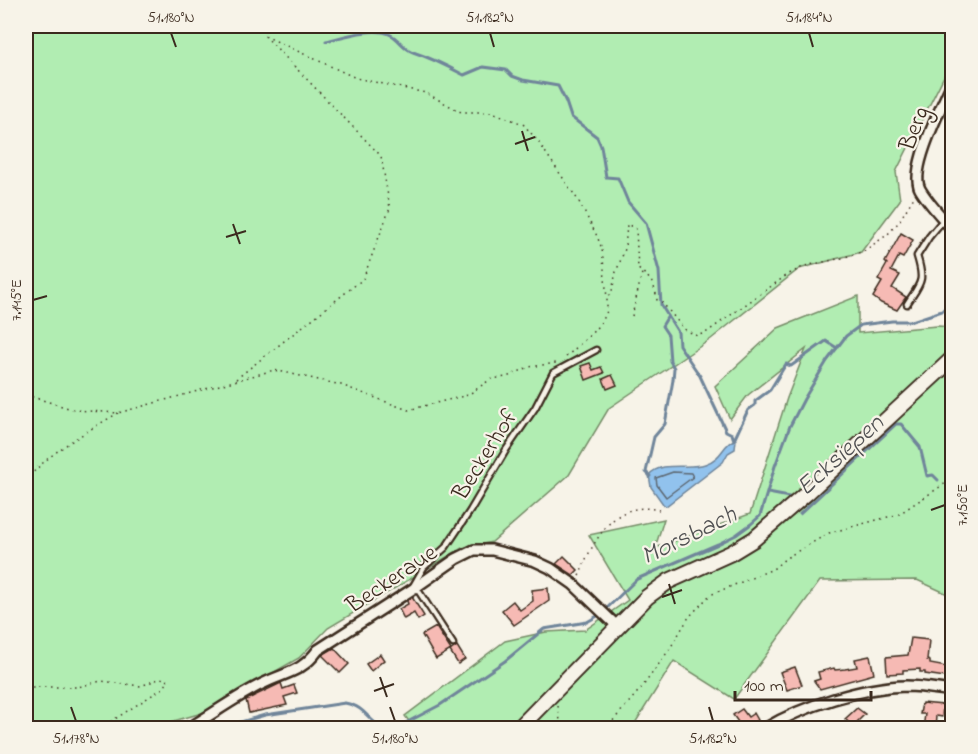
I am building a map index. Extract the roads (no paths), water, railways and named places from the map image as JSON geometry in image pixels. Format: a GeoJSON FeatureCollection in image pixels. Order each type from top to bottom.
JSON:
{"type":"FeatureCollection","features":[{"type":"Feature","properties":{"kind":"main road"},"geometry":{"type":"LineString","coordinates":[[519,729],[551,696],[614,622],[669,581],[742,547],[767,529],[952,359]]}},
{"type":"Feature","properties":{"kind":"street","name":"Berg"},"geometry":{"type":"LineString","coordinates":[[944,219],[920,189],[918,180],[927,141],[952,83]]}},
{"type":"Feature","properties":{"kind":"street"},"geometry":{"type":"LineString","coordinates":[[944,219],[952,229]]}},
{"type":"Feature","properties":{"kind":"street","name":"Beckeraue"},"geometry":{"type":"LineString","coordinates":[[189,729],[262,684],[291,674],[308,663],[318,650],[456,559],[474,550],[492,550],[535,561],[550,568],[573,584],[614,622]]}},
{"type":"Feature","properties":{"kind":"street"},"geometry":{"type":"LineString","coordinates":[[766,729],[787,717],[816,706],[878,689],[906,686],[952,691]]}},
{"type":"Feature","properties":{"kind":"lane"},"geometry":{"type":"LineString","coordinates":[[907,304],[921,282],[922,273],[917,256],[944,219]]}},
{"type":"Feature","properties":{"kind":"lane","name":"Beckerhof"},"geometry":{"type":"LineString","coordinates":[[414,588],[424,567],[446,547],[470,511],[506,450],[535,408],[553,373],[596,350]]}},
{"type":"Feature","properties":{"kind":"lane"},"geometry":{"type":"LineString","coordinates":[[414,588],[453,644]]}},
{"type":"Feature","properties":{"kind":"water"},"geometry":{"type":"Polygon","coordinates":[[[736,440],[735,449],[728,453],[723,462],[666,506],[663,504],[651,487],[649,475],[654,470],[705,464],[719,455],[736,440]]]}},
{"type":"Feature","properties":{"kind":"waterway"},"geometry":{"type":"LineString","coordinates":[[326,41],[359,33],[384,33],[394,37],[410,51],[464,75],[483,67],[506,70],[512,76],[523,80],[558,86],[571,117],[597,137],[601,146],[606,177],[618,178],[628,202],[646,223],[659,271],[661,305],[678,332],[679,345],[700,376],[726,431],[732,434],[734,440],[748,410],[755,405],[755,401],[770,390],[786,364],[791,366],[826,341],[837,348]]}},
{"type":"Feature","properties":{"kind":"waterway","name":"Morsbach"},"geometry":{"type":"LineString","coordinates":[[396,728],[440,705],[505,661],[544,629],[587,622],[601,614],[637,579],[718,544],[751,524],[760,516],[790,426],[827,361],[846,336],[861,325],[912,321],[942,311],[952,300]]}},
{"type":"Feature","properties":{"kind":"waterway"},"geometry":{"type":"LineString","coordinates":[[650,476],[646,472],[654,437],[665,424],[673,380],[674,368],[670,361],[668,335],[662,326],[668,316]]}},
{"type":"Feature","properties":{"kind":"waterway","name":"Ecksiepen"},"geometry":{"type":"LineString","coordinates":[[800,514],[896,424],[901,424],[920,447],[927,476],[933,475],[938,480]]}},
{"type":"Feature","properties":{"kind":"waterway","name":"Ecksiepen"},"geometry":{"type":"LineString","coordinates":[[768,493],[789,497]]}},
{"type":"Feature","properties":{"kind":"waterway","name":"Morsbach"},"geometry":{"type":"LineString","coordinates":[[220,728],[265,715],[345,703],[358,707],[383,728]]}}]}
